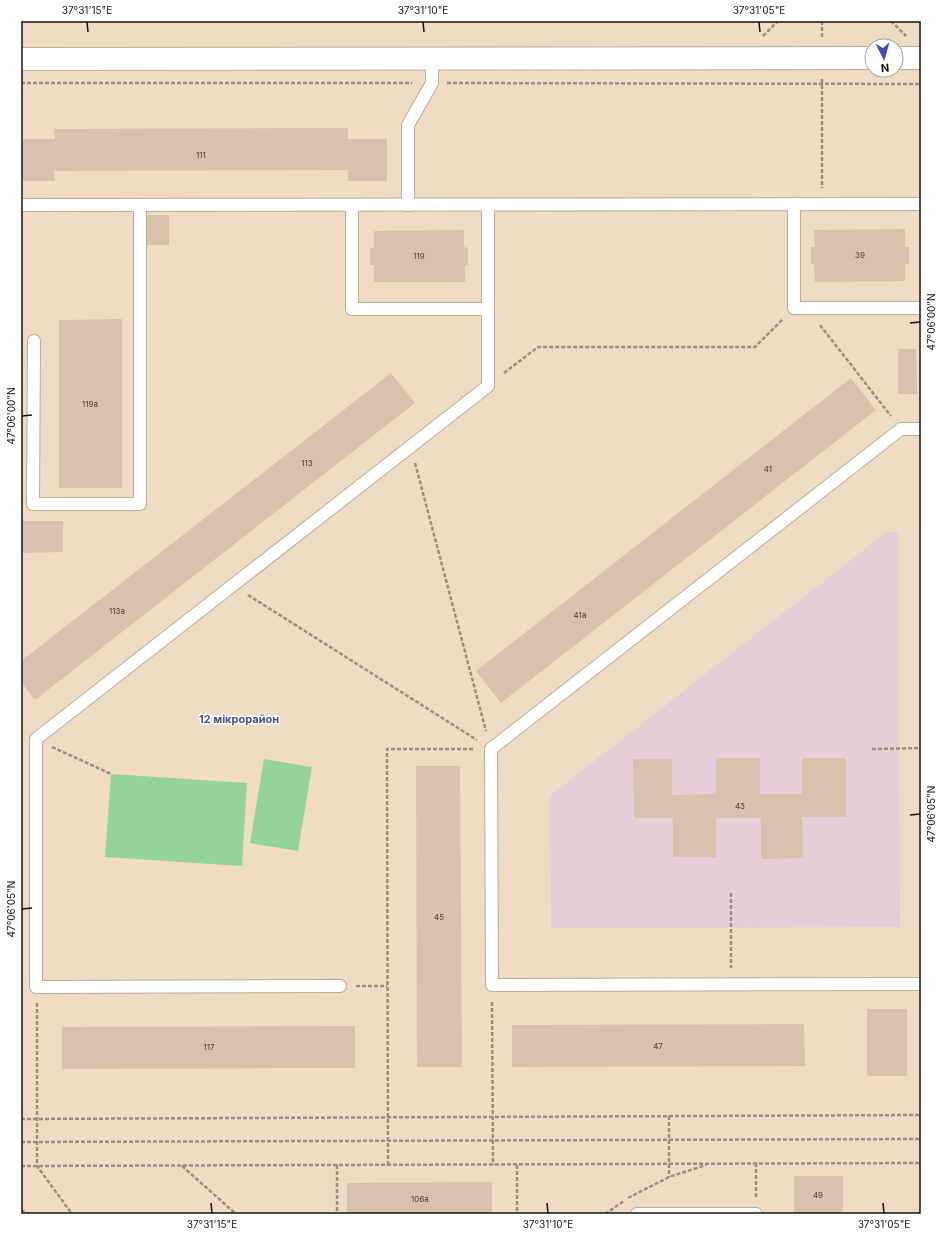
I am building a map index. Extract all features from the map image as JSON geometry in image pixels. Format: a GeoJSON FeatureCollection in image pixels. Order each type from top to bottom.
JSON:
{"type":"FeatureCollection","features":[{"type":"Feature","properties":{"kind":"street"},"geometry":{"type":"LineString","coordinates":[[21,59],[864,58]]}},
{"type":"Feature","properties":{"kind":"street"},"geometry":{"type":"LineString","coordinates":[[904,58],[921,58]]}},
{"type":"Feature","properties":{"kind":"lane"},"geometry":{"type":"LineString","coordinates":[[408,205],[408,125],[432,83],[432,59]]}},
{"type":"Feature","properties":{"kind":"lane"},"geometry":{"type":"LineString","coordinates":[[340,986],[36,987],[36,739],[488,386],[488,204]]}},
{"type":"Feature","properties":{"kind":"lane"},"geometry":{"type":"LineString","coordinates":[[794,204],[794,308],[921,308]]}},
{"type":"Feature","properties":{"kind":"lane"},"geometry":{"type":"LineString","coordinates":[[21,205],[921,204]]}},
{"type":"Feature","properties":{"kind":"lane"},"geometry":{"type":"LineString","coordinates":[[34,341],[33,504],[140,504],[140,205]]}},
{"type":"Feature","properties":{"kind":"lane"},"geometry":{"type":"LineString","coordinates":[[352,205],[352,309],[488,309]]}},
{"type":"Feature","properties":{"kind":"lane"},"geometry":{"type":"LineString","coordinates":[[21,427],[33,427]]}},
{"type":"Feature","properties":{"kind":"lane"},"geometry":{"type":"LineString","coordinates":[[921,429],[901,428],[491,749],[492,985],[921,984]]}},
{"type":"Feature","properties":{"kind":"lane"},"geometry":{"type":"LineString","coordinates":[[637,1214],[756,1214]]}},
{"type":"Feature","properties":{"kind":"path"},"geometry":{"type":"LineString","coordinates":[[822,21],[822,204]]}},
{"type":"Feature","properties":{"kind":"path"},"geometry":{"type":"LineString","coordinates":[[21,83],[921,84]]}},
{"type":"Feature","properties":{"kind":"path"},"geometry":{"type":"LineString","coordinates":[[488,386],[538,347],[755,347],[794,308]]}},
{"type":"Feature","properties":{"kind":"path"},"geometry":{"type":"LineString","coordinates":[[807,308],[901,428]]}},
{"type":"Feature","properties":{"kind":"path"},"geometry":{"type":"LineString","coordinates":[[410,447],[491,749]]}},
{"type":"Feature","properties":{"kind":"path"},"geometry":{"type":"LineString","coordinates":[[233,585],[491,749]]}},
{"type":"Feature","properties":{"kind":"path"},"geometry":{"type":"LineString","coordinates":[[36,739],[111,774]]}},
{"type":"Feature","properties":{"kind":"path"},"geometry":{"type":"LineString","coordinates":[[872,749],[921,748]]}},
{"type":"Feature","properties":{"kind":"path"},"geometry":{"type":"LineString","coordinates":[[388,1165],[386,749],[491,749]]}},
{"type":"Feature","properties":{"kind":"path"},"geometry":{"type":"LineString","coordinates":[[731,893],[732,984]]}},
{"type":"Feature","properties":{"kind":"path"},"geometry":{"type":"LineString","coordinates":[[492,985],[493,1165]]}},
{"type":"Feature","properties":{"kind":"path"},"geometry":{"type":"LineString","coordinates":[[340,986],[387,986]]}},
{"type":"Feature","properties":{"kind":"path"},"geometry":{"type":"LineString","coordinates":[[36,987],[37,1166],[72,1214]]}},
{"type":"Feature","properties":{"kind":"path"},"geometry":{"type":"LineString","coordinates":[[21,1119],[921,1115]]}},
{"type":"Feature","properties":{"kind":"path"},"geometry":{"type":"LineString","coordinates":[[669,1116],[669,1176]]}},
{"type":"Feature","properties":{"kind":"path"},"geometry":{"type":"LineString","coordinates":[[21,1142],[921,1139]]}},
{"type":"Feature","properties":{"kind":"path"},"geometry":{"type":"LineString","coordinates":[[21,1166],[921,1163]]}},
{"type":"Feature","properties":{"kind":"path"},"geometry":{"type":"LineString","coordinates":[[517,1164],[517,1214]]}},
{"type":"Feature","properties":{"kind":"path"},"geometry":{"type":"LineString","coordinates":[[605,1214],[636,1194],[669,1176],[709,1164]]}},
{"type":"Feature","properties":{"kind":"path"},"geometry":{"type":"LineString","coordinates":[[756,1164],[756,1214]]}},
{"type":"Feature","properties":{"kind":"path"},"geometry":{"type":"LineString","coordinates":[[337,1165],[337,1214]]}},
{"type":"Feature","properties":{"kind":"path"},"geometry":{"type":"LineString","coordinates":[[182,1166],[236,1214]]}},
{"type":"Feature","properties":{"kind":"path"},"geometry":{"type":"LineString","coordinates":[[21,1210],[29,1214]]}},
{"type":"Feature","properties":{"kind":"shaded area"},"geometry":{"type":"Polygon","coordinates":[[[887,532],[898,532],[900,927],[551,928],[550,796],[887,532]]]}},
{"type":"Feature","properties":{"kind":"green space"},"geometry":{"type":"Polygon","coordinates":[[[264,759],[312,767],[298,851],[250,843],[264,759]]]}},
{"type":"Feature","properties":{"kind":"green space"},"geometry":{"type":"Polygon","coordinates":[[[111,774],[247,783],[242,866],[105,857],[111,774]]]}},
{"type":"Feature","properties":{"kind":"building"},"geometry":{"type":"Polygon","coordinates":[[[348,128],[348,139],[387,139],[387,181],[348,181],[348,170],[54,171],[55,181],[21,181],[21,139],[55,139],[54,129],[348,128]]]}},
{"type":"Feature","properties":{"kind":"building"},"geometry":{"type":"Polygon","coordinates":[[[147,215],[169,215],[169,245],[147,245],[147,215]]]}},
{"type":"Feature","properties":{"kind":"building"},"geometry":{"type":"Polygon","coordinates":[[[905,229],[905,247],[909,247],[909,264],[905,264],[905,281],[815,282],[814,264],[811,264],[811,247],[815,247],[814,230],[905,229]]]}},
{"type":"Feature","properties":{"kind":"building"},"geometry":{"type":"Polygon","coordinates":[[[464,230],[464,247],[468,248],[468,265],[465,265],[465,282],[374,282],[374,265],[370,265],[370,248],[374,248],[374,231],[464,230]]]}},
{"type":"Feature","properties":{"kind":"building"},"geometry":{"type":"Polygon","coordinates":[[[122,319],[122,488],[59,488],[59,320],[122,319]]]}},
{"type":"Feature","properties":{"kind":"building"},"geometry":{"type":"Polygon","coordinates":[[[898,349],[916,349],[917,394],[898,394],[898,349]]]}},
{"type":"Feature","properties":{"kind":"building"},"geometry":{"type":"Polygon","coordinates":[[[391,373],[415,403],[35,700],[21,682],[21,661],[391,373]]]}},
{"type":"Feature","properties":{"kind":"building"},"geometry":{"type":"Polygon","coordinates":[[[851,378],[876,410],[501,703],[476,671],[851,378]]]}},
{"type":"Feature","properties":{"kind":"building"},"geometry":{"type":"Polygon","coordinates":[[[21,521],[63,521],[63,552],[21,553],[21,521]]]}},
{"type":"Feature","properties":{"kind":"building"},"geometry":{"type":"Polygon","coordinates":[[[716,758],[760,758],[760,794],[802,794],[802,758],[846,758],[846,817],[802,817],[803,858],[761,859],[761,818],[716,818],[716,857],[673,857],[673,818],[634,818],[633,759],[672,759],[672,795],[716,794],[716,758]]]}},
{"type":"Feature","properties":{"kind":"building"},"geometry":{"type":"Polygon","coordinates":[[[416,766],[460,766],[462,1067],[417,1067],[416,766]]]}},
{"type":"Feature","properties":{"kind":"building"},"geometry":{"type":"Polygon","coordinates":[[[867,1009],[907,1009],[907,1076],[867,1076],[867,1009]]]}},
{"type":"Feature","properties":{"kind":"building"},"geometry":{"type":"Polygon","coordinates":[[[804,1024],[805,1066],[512,1067],[512,1025],[804,1024]]]}},
{"type":"Feature","properties":{"kind":"building"},"geometry":{"type":"Polygon","coordinates":[[[355,1026],[355,1068],[62,1069],[62,1027],[355,1026]]]}},
{"type":"Feature","properties":{"kind":"building"},"geometry":{"type":"Polygon","coordinates":[[[794,1176],[843,1176],[843,1214],[794,1214],[794,1176]]]}},
{"type":"Feature","properties":{"kind":"building"},"geometry":{"type":"Polygon","coordinates":[[[492,1182],[492,1214],[347,1214],[347,1183],[492,1182]]]}},
{"type":"Feature","properties":{"kind":"district","name":"12 мікрорайон"},"geometry":{"type":"Point","coordinates":[239,719]}}]}
